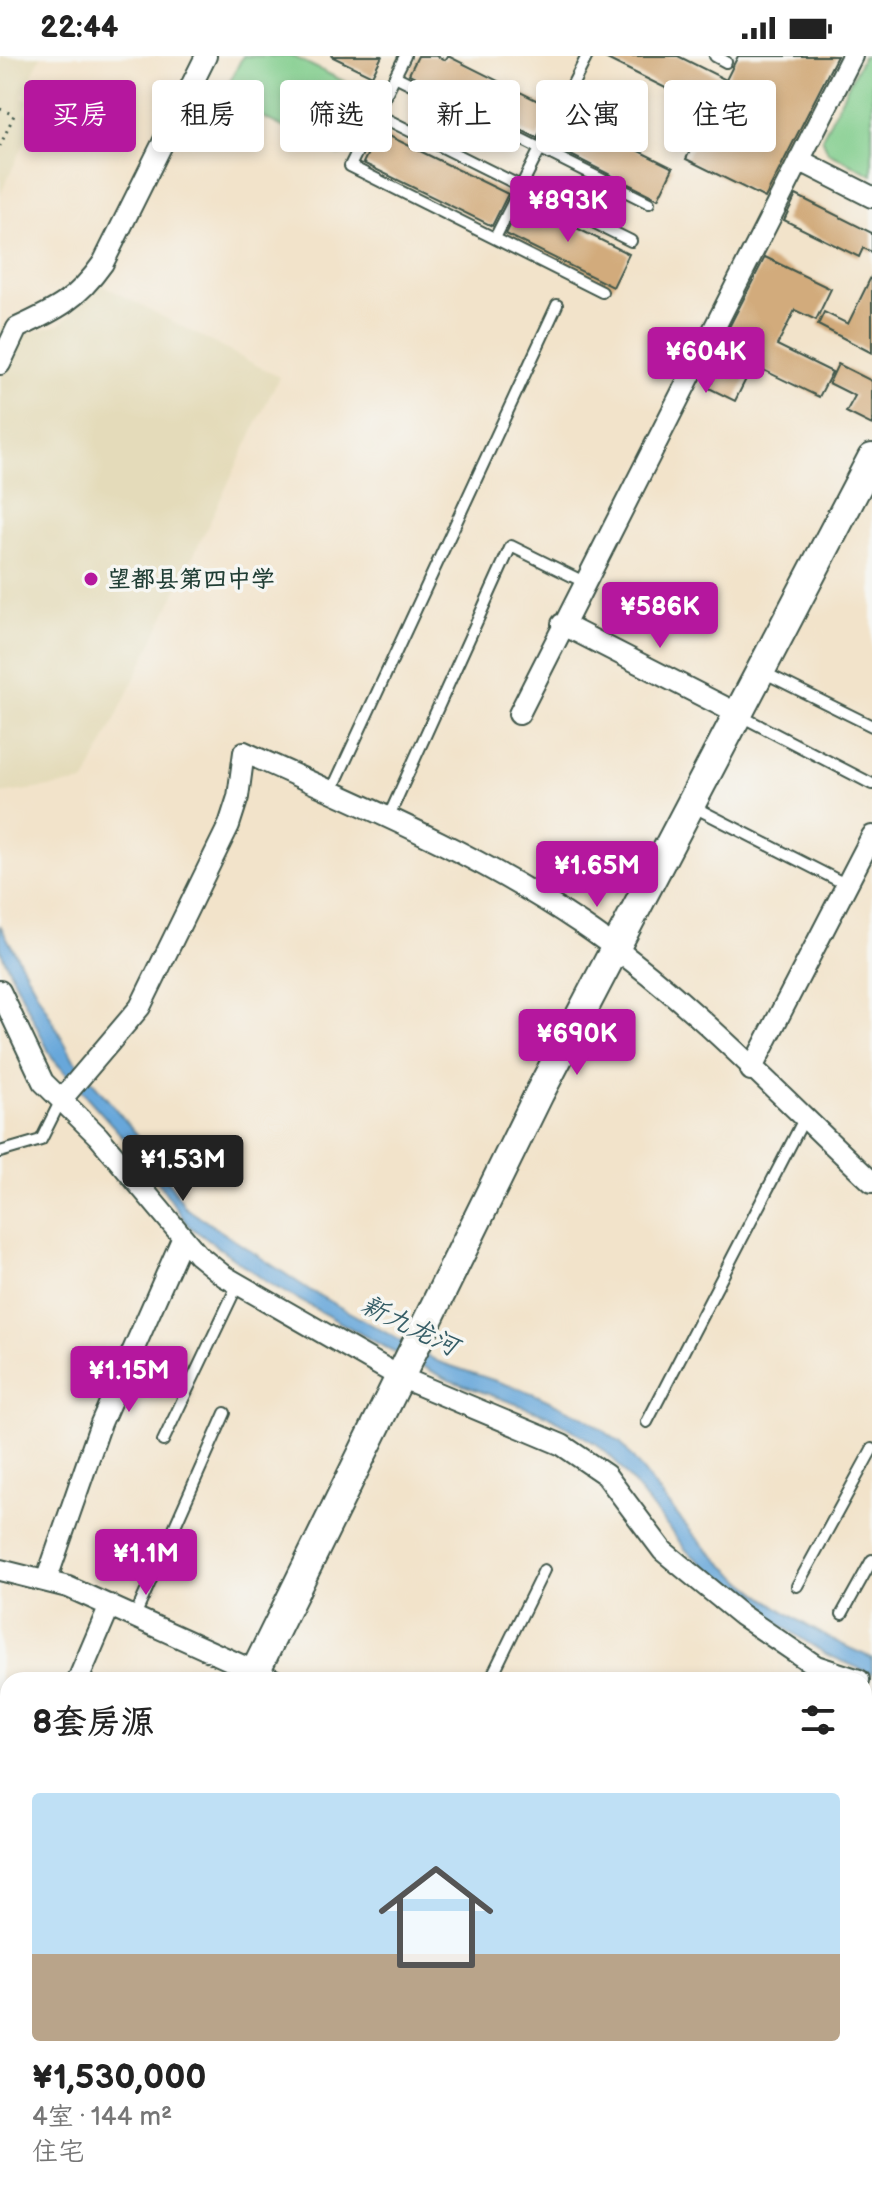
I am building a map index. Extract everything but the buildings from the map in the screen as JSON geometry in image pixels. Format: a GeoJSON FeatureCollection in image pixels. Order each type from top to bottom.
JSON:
{"type":"FeatureCollection","features":[{"type":"Feature","properties":{"kind":"street"},"geometry":{"type":"LineString","coordinates":[[0,364],[17,328],[57,311],[91,281],[103,263],[206,56]]}},
{"type":"Feature","properties":{"kind":"street"},"geometry":{"type":"LineString","coordinates":[[519,714],[852,56]]}},
{"type":"Feature","properties":{"kind":"street"},"geometry":{"type":"LineString","coordinates":[[799,160],[872,197]]}},
{"type":"Feature","properties":{"kind":"street"},"geometry":{"type":"LineString","coordinates":[[262,1672],[400,1377],[539,1094],[872,458]]}},
{"type":"Feature","properties":{"kind":"street"},"geometry":{"type":"LineString","coordinates":[[562,624],[738,714]]}},
{"type":"Feature","properties":{"kind":"street"},"geometry":{"type":"LineString","coordinates":[[61,1100],[140,1007],[229,825],[238,797],[244,752],[500,872],[583,925],[684,1007],[872,1182]]}},
{"type":"Feature","properties":{"kind":"street"},"geometry":{"type":"LineString","coordinates":[[751,1070],[872,836]]}},
{"type":"Feature","properties":{"kind":"street"},"geometry":{"type":"LineString","coordinates":[[0,991],[43,1082],[98,1136],[198,1255],[238,1284],[400,1377],[562,1445],[606,1475],[663,1551],[741,1615],[816,1666],[834,1672]]}},
{"type":"Feature","properties":{"kind":"street"},"geometry":{"type":"LineString","coordinates":[[46,1581],[101,1423],[183,1237]]}},
{"type":"Feature","properties":{"kind":"street"},"geometry":{"type":"LineString","coordinates":[[0,1570],[46,1581],[110,1605],[250,1672]]}},
{"type":"Feature","properties":{"kind":"street"},"geometry":{"type":"LineString","coordinates":[[81,1672],[110,1605]]}},
{"type":"Feature","properties":{"kind":"lane"},"geometry":{"type":"LineString","coordinates":[[392,82],[405,56]]}},
{"type":"Feature","properties":{"kind":"lane"},"geometry":{"type":"LineString","coordinates":[[575,80],[587,56]]}},
{"type":"Feature","properties":{"kind":"lane"},"geometry":{"type":"LineString","coordinates":[[715,56],[726,62]]}},
{"type":"Feature","properties":{"kind":"lane"},"geometry":{"type":"LineString","coordinates":[[395,76],[536,146]]}},
{"type":"Feature","properties":{"kind":"lane"},"geometry":{"type":"LineString","coordinates":[[392,122],[631,241]]}},
{"type":"Feature","properties":{"kind":"lane"},"geometry":{"type":"LineString","coordinates":[[357,152],[350,166],[602,292]]}},
{"type":"Feature","properties":{"kind":"lane"},"geometry":{"type":"LineString","coordinates":[[495,238],[538,152]]}},
{"type":"Feature","properties":{"kind":"lane"},"geometry":{"type":"LineString","coordinates":[[548,152],[649,203]]}},
{"type":"Feature","properties":{"kind":"lane"},"geometry":{"type":"LineString","coordinates":[[331,792],[557,305]]}},
{"type":"Feature","properties":{"kind":"lane"},"geometry":{"type":"LineString","coordinates":[[388,818],[511,546],[584,582]]}},
{"type":"Feature","properties":{"kind":"lane"},"geometry":{"type":"LineString","coordinates":[[761,671],[872,726]]}},
{"type":"Feature","properties":{"kind":"lane"},"geometry":{"type":"LineString","coordinates":[[738,714],[872,784]]}},
{"type":"Feature","properties":{"kind":"lane"},"geometry":{"type":"LineString","coordinates":[[690,806],[847,885]]}},
{"type":"Feature","properties":{"kind":"lane"},"geometry":{"type":"LineString","coordinates":[[0,1152],[41,1140],[61,1100]]}},
{"type":"Feature","properties":{"kind":"lane"},"geometry":{"type":"LineString","coordinates":[[647,1422],[804,1119]]}},
{"type":"Feature","properties":{"kind":"lane"},"geometry":{"type":"LineString","coordinates":[[163,1441],[238,1284]]}},
{"type":"Feature","properties":{"kind":"lane"},"geometry":{"type":"LineString","coordinates":[[135,1616],[225,1413]]}},
{"type":"Feature","properties":{"kind":"lane"},"geometry":{"type":"LineString","coordinates":[[797,1586],[872,1449]]}},
{"type":"Feature","properties":{"kind":"lane"},"geometry":{"type":"LineString","coordinates":[[842,1614],[872,1560]]}},
{"type":"Feature","properties":{"kind":"lane"},"geometry":{"type":"LineString","coordinates":[[494,1672],[544,1570]]}},
{"type":"Feature","properties":{"kind":"path"},"geometry":{"type":"LineString","coordinates":[[0,109],[14,115],[0,146]]}},
{"type":"Feature","properties":{"kind":"shaded area"},"geometry":{"type":"Polygon","coordinates":[[[0,56],[41,56],[30,80],[24,80],[24,144],[0,195],[0,56]]]}},
{"type":"Feature","properties":{"kind":"shaded area","name":"望都县第四中学"},"geometry":{"type":"Polygon","coordinates":[[[100,284],[279,377],[85,782],[0,794],[0,376],[8,359],[0,354],[0,325],[19,335],[59,325],[100,284]]]}},
{"type":"Feature","properties":{"kind":"green space"},"geometry":{"type":"Polygon","coordinates":[[[243,56],[292,56],[341,80],[280,80],[280,126],[264,118],[264,80],[231,80],[243,56]]]}},
{"type":"Feature","properties":{"kind":"green space"},"geometry":{"type":"Polygon","coordinates":[[[863,56],[872,56],[872,175],[828,152],[822,138],[863,56]]]}},
{"type":"Feature","properties":{"kind":"water"},"geometry":{"type":"Polygon","coordinates":[[[0,925],[74,1060],[141,1139],[186,1208],[311,1291],[439,1362],[532,1393],[584,1417],[621,1443],[684,1524],[743,1582],[828,1637],[872,1658],[872,1672],[826,1654],[768,1617],[687,1551],[615,1461],[598,1445],[547,1415],[449,1380],[372,1340],[268,1283],[189,1226],[140,1156],[52,1058],[0,950],[0,925]]]}},
{"type":"Feature","properties":{"kind":"place","name":"望都县第四中学"},"geometry":{"type":"Point","coordinates":[91,579]}},
{"type":"Feature","properties":{"kind":"water label","name":"新九龙河"},"geometry":{"type":"Point","coordinates":[410,1325]}}]}
